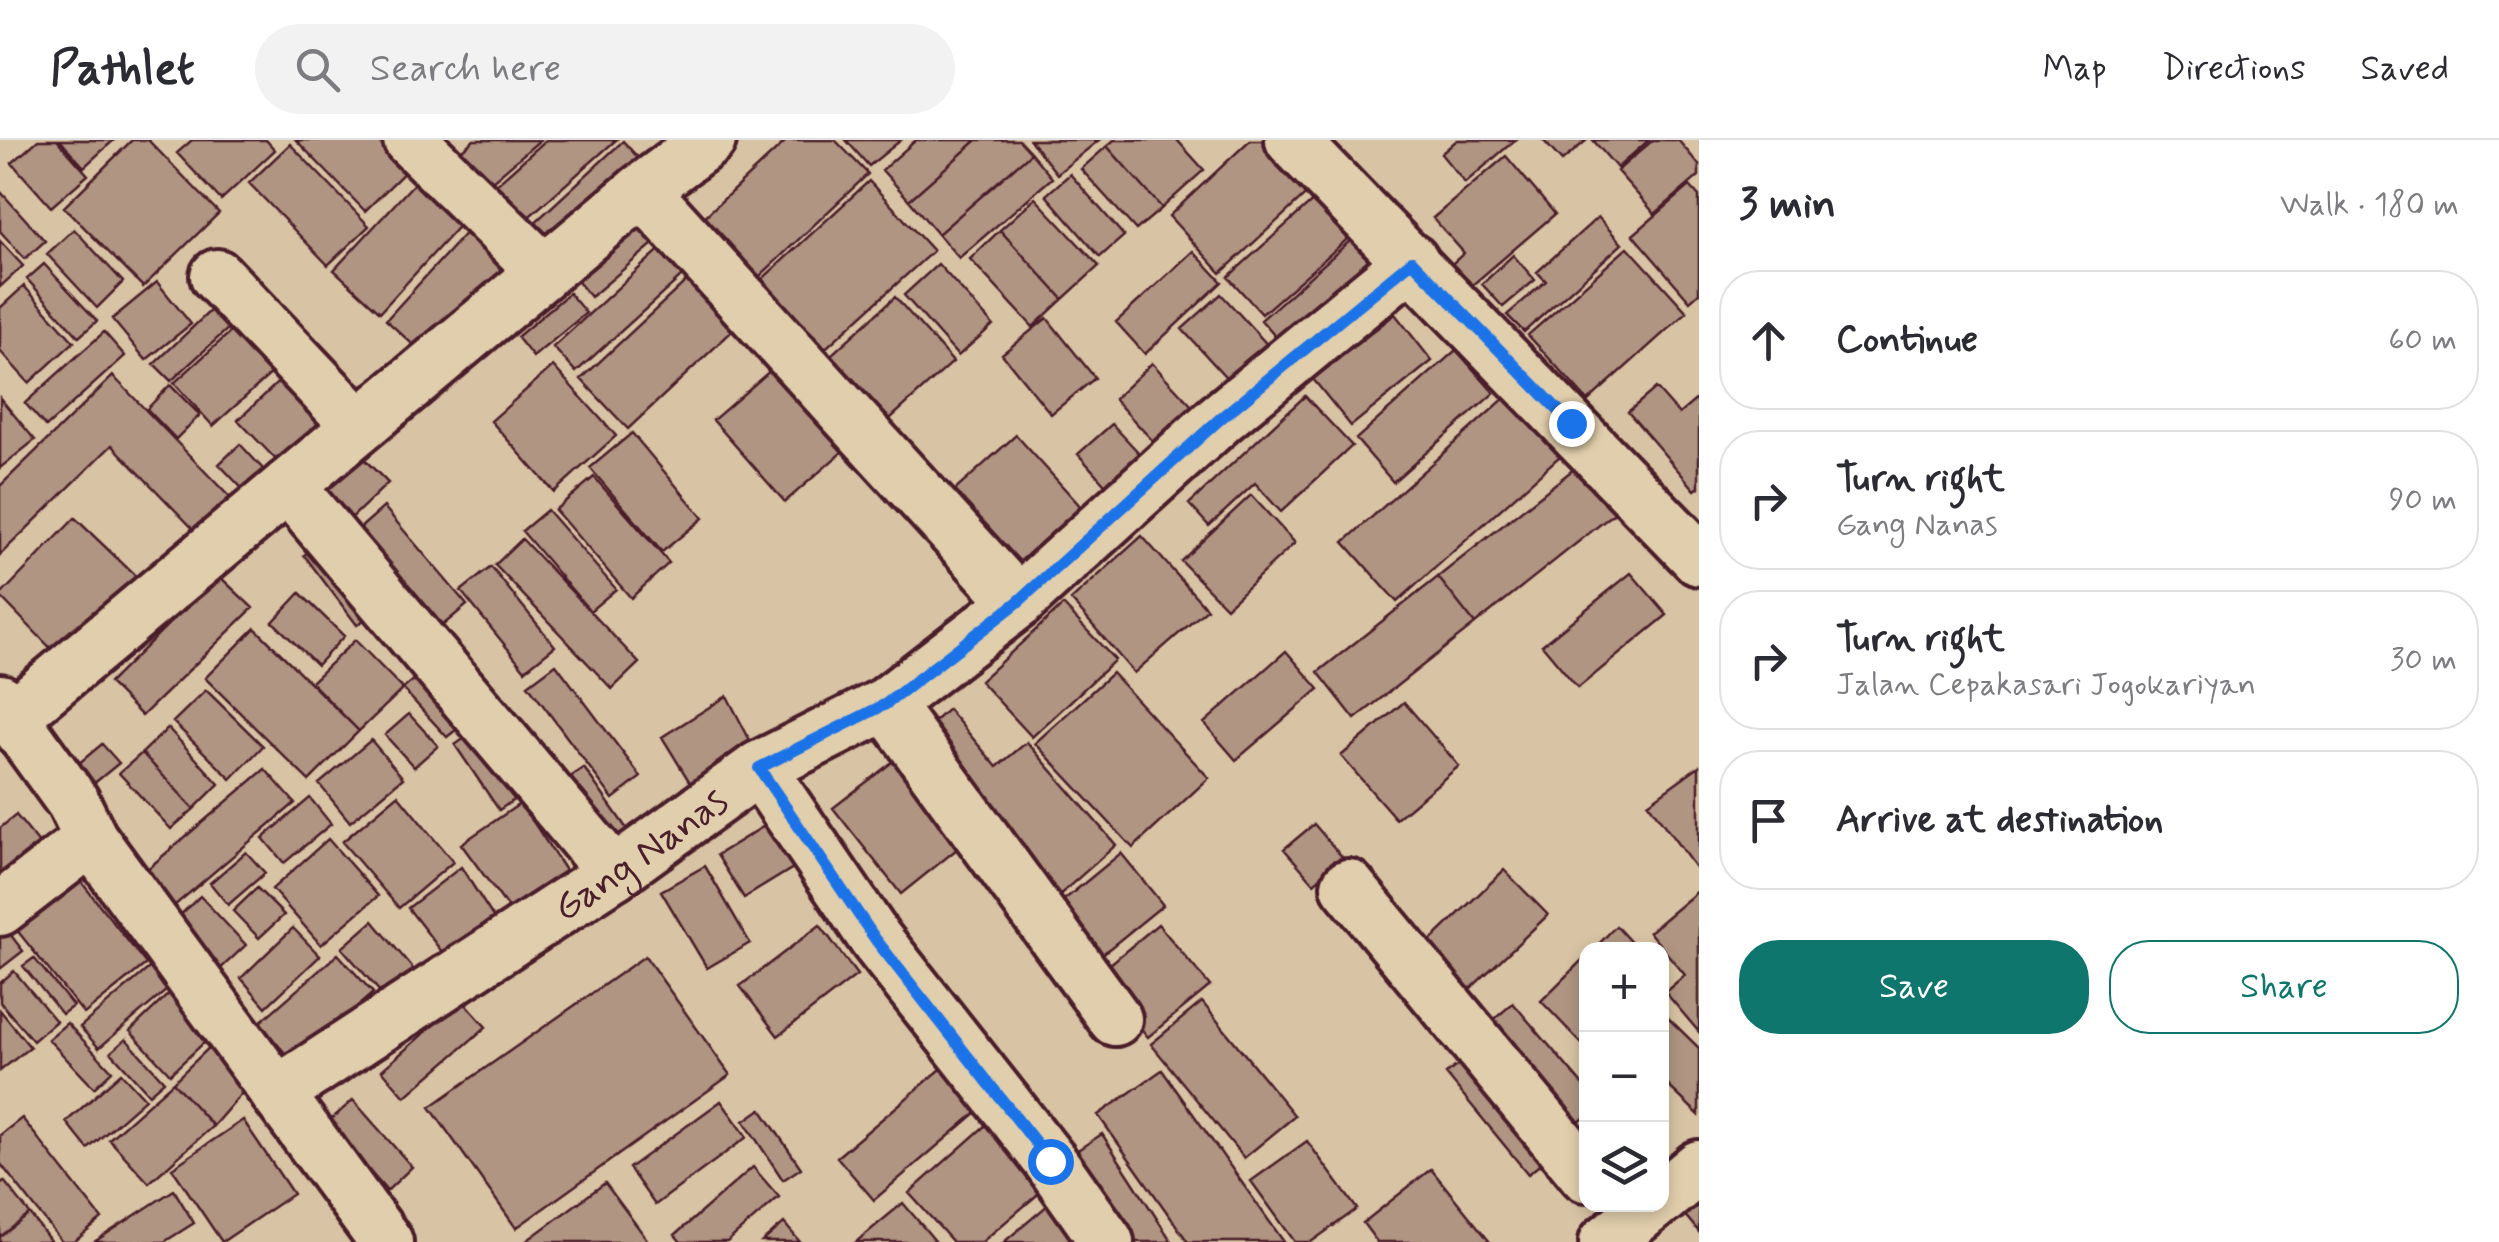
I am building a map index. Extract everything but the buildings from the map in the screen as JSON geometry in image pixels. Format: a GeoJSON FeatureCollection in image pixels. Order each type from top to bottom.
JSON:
{"type":"FeatureCollection","features":[{"type":"Feature","properties":{"kind":"street"},"geometry":{"type":"LineString","coordinates":[[410,140],[544,271]]}},
{"type":"Feature","properties":{"kind":"street"},"geometry":{"type":"LineString","coordinates":[[386,1242],[90,839],[73,802],[6,708],[288,486],[642,190],[709,140]]}},
{"type":"Feature","properties":{"kind":"street"},"geometry":{"type":"LineString","coordinates":[[1292,140],[1699,559]]}},
{"type":"Feature","properties":{"kind":"street"},"geometry":{"type":"LineString","coordinates":[[642,190],[1018,602]]}},
{"type":"Feature","properties":{"kind":"street","name":"Gang Nanas"},"geometry":{"type":"LineString","coordinates":[[277,1094],[614,873],[759,768],[886,704],[1018,602],[1221,418],[1412,261]]}},
{"type":"Feature","properties":{"kind":"street"},"geometry":{"type":"LineString","coordinates":[[217,276],[358,426]]}},
{"type":"Feature","properties":{"kind":"street"},"geometry":{"type":"LineString","coordinates":[[288,486],[614,873]]}},
{"type":"Feature","properties":{"kind":"street"},"geometry":{"type":"LineString","coordinates":[[886,704],[1115,1019]]}},
{"type":"Feature","properties":{"kind":"street"},"geometry":{"type":"LineString","coordinates":[[759,768],[876,940],[1050,1161],[1106,1242]]}},
{"type":"Feature","properties":{"kind":"street"},"geometry":{"type":"LineString","coordinates":[[0,909],[90,839]]}},
{"type":"Feature","properties":{"kind":"street"},"geometry":{"type":"LineString","coordinates":[[1348,886],[1579,1167]]}},
{"type":"Feature","properties":{"kind":"street"},"geometry":{"type":"LineString","coordinates":[[1632,1215],[1699,1167]]}},
{"type":"Feature","properties":{"kind":"route"},"geometry":{"type":"LineString","coordinates":[[1050,1161],[876,940],[759,768],[886,704],[1018,602],[1221,418],[1412,261],[1571,423]]}}]}
